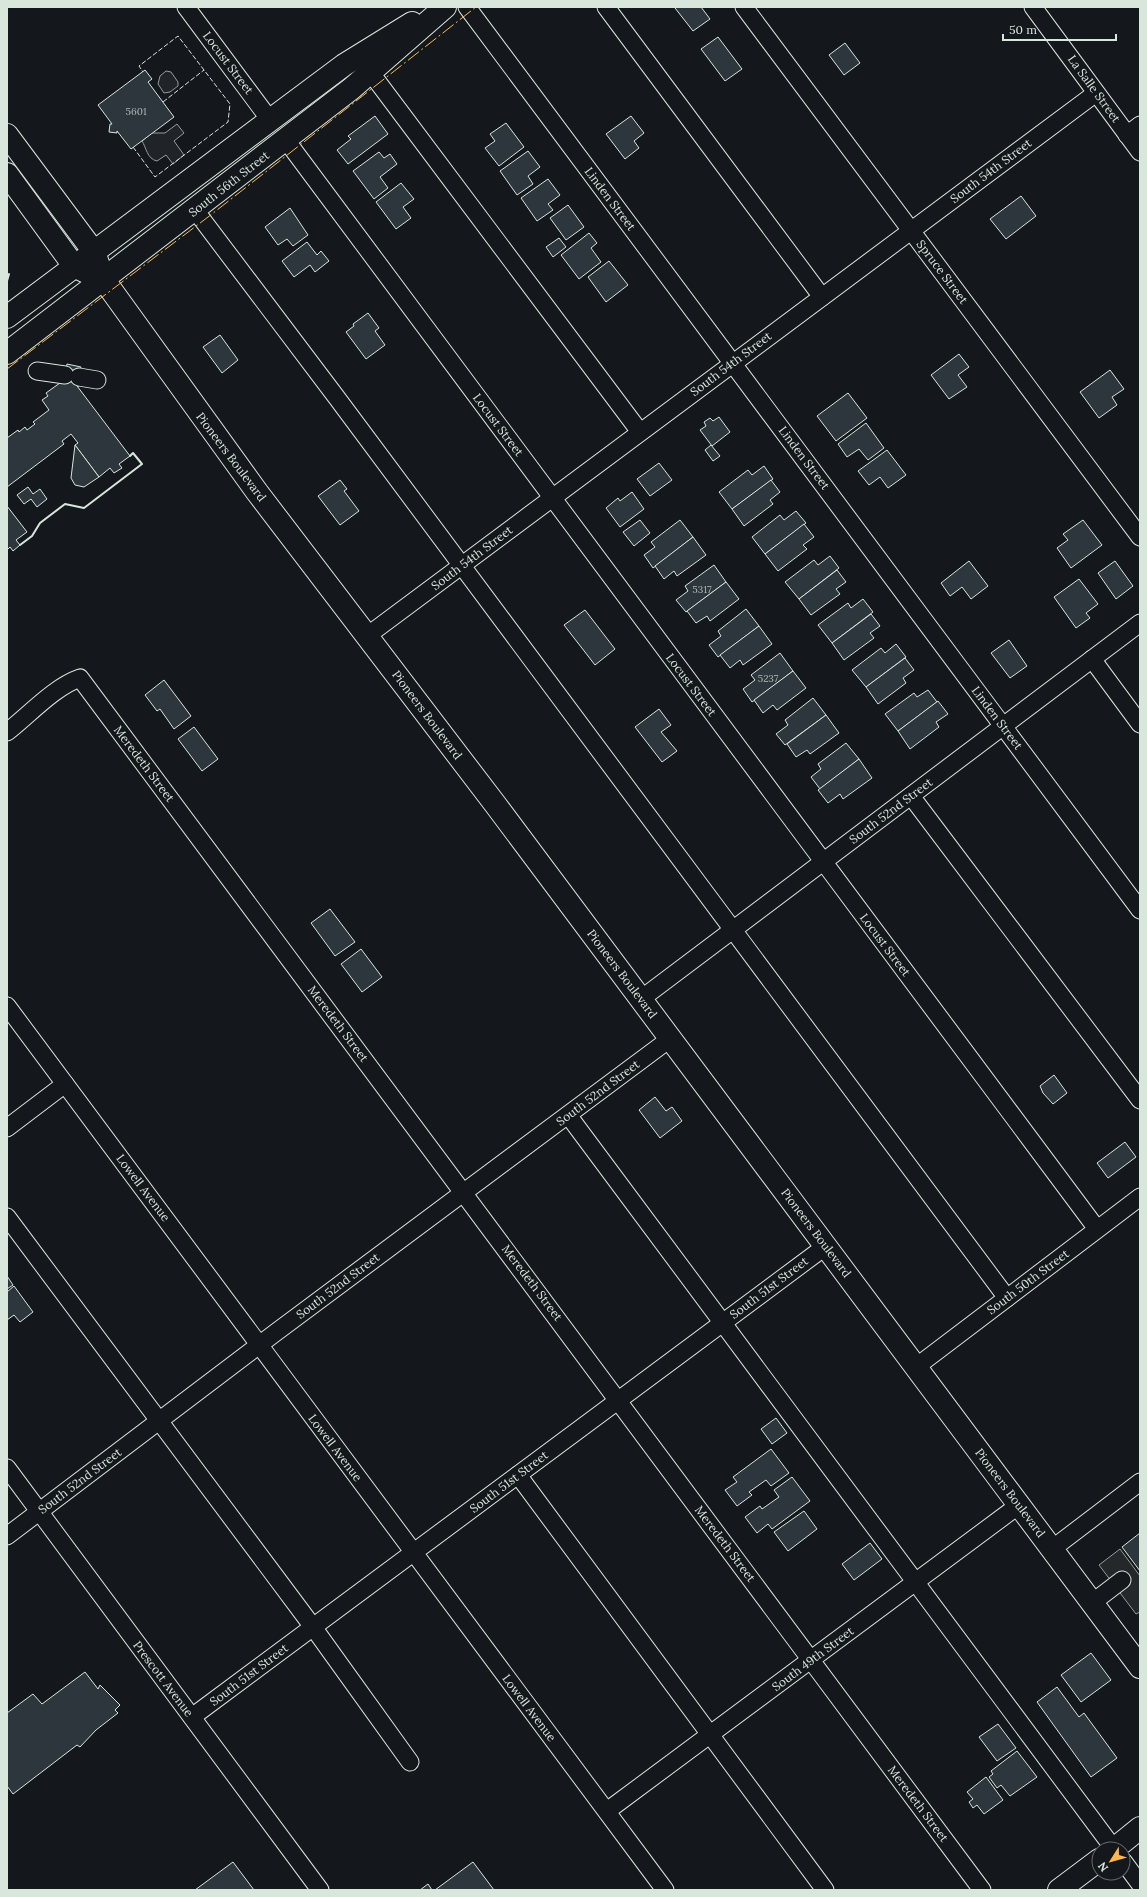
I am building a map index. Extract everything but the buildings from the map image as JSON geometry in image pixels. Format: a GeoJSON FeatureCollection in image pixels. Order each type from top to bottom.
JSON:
{"type":"FeatureCollection","features":[{"type":"Feature","properties":{"kind":"main road"},"geometry":{"type":"LineString","coordinates":[[7,317],[344,65],[438,7]]}},
{"type":"Feature","properties":{"kind":"main road","name":"South 56th Street"},"geometry":{"type":"LineString","coordinates":[[7,353],[286,140],[371,73],[445,7]]}},
{"type":"Feature","properties":{"kind":"main road","name":"Pioneers Boulevard"},"geometry":{"type":"LineString","coordinates":[[7,135],[94,252],[104,280],[257,492],[671,1038],[1140,1668]]}},
{"type":"Feature","properties":{"kind":"main road","name":"Pioneers Boulevard"},"geometry":{"type":"LineString","coordinates":[[7,174],[74,266],[104,280]]}},
{"type":"Feature","properties":{"kind":"main road"},"geometry":{"type":"LineString","coordinates":[[1059,1890],[1091,1866]]}},
{"type":"Feature","properties":{"kind":"street","name":"Locust Street"},"geometry":{"type":"LineString","coordinates":[[186,7],[270,120]]}},
{"type":"Feature","properties":{"kind":"street","name":"Linden Street"},"geometry":{"type":"LineString","coordinates":[[467,7],[1140,910]]}},
{"type":"Feature","properties":{"kind":"street"},"geometry":{"type":"LineString","coordinates":[[606,7],[822,297]]}},
{"type":"Feature","properties":{"kind":"street","name":"Spruce Street"},"geometry":{"type":"LineString","coordinates":[[744,7],[1140,537]]}},
{"type":"Feature","properties":{"kind":"street","name":"La Salle Street"},"geometry":{"type":"LineString","coordinates":[[1033,7],[1096,93],[1133,130],[1140,152]]}},
{"type":"Feature","properties":{"kind":"street"},"geometry":{"type":"LineString","coordinates":[[371,73],[640,432]]}},
{"type":"Feature","properties":{"kind":"street","name":"South 54th Street"},"geometry":{"type":"LineString","coordinates":[[367,636],[1096,93]]}},
{"type":"Feature","properties":{"kind":"street","name":"Locust Street"},"geometry":{"type":"LineString","coordinates":[[286,140],[1097,1229]]}},
{"type":"Feature","properties":{"kind":"street"},"geometry":{"type":"LineString","coordinates":[[195,210],[734,930],[1007,1298]]}},
{"type":"Feature","properties":{"kind":"street"},"geometry":{"type":"LineString","coordinates":[[37,370],[97,380]]}},
{"type":"Feature","properties":{"kind":"street","name":"South 52nd Street"},"geometry":{"type":"LineString","coordinates":[[641,999],[1140,623]]}},
{"type":"Feature","properties":{"kind":"street"},"geometry":{"type":"LineString","coordinates":[[1092,659],[1140,724]]}},
{"type":"Feature","properties":{"kind":"street","name":"Meredeth Street"},"geometry":{"type":"LineString","coordinates":[[7,732],[60,688],[72,680],[80,678],[982,1890]]}},
{"type":"Feature","properties":{"kind":"street"},"geometry":{"type":"LineString","coordinates":[[911,796],[1140,1100]]}},
{"type":"Feature","properties":{"kind":"street","name":"Lowell Avenue"},"geometry":{"type":"LineString","coordinates":[[7,1006],[665,1890]]}},
{"type":"Feature","properties":{"kind":"street","name":"South 52nd Street"},"geometry":{"type":"LineString","coordinates":[[7,1536],[259,1345],[671,1038]]}},
{"type":"Feature","properties":{"kind":"street"},"geometry":{"type":"LineString","coordinates":[[7,1128],[65,1084]]}},
{"type":"Feature","properties":{"kind":"street"},"geometry":{"type":"LineString","coordinates":[[568,1115],[915,1583],[1127,1836]]}},
{"type":"Feature","properties":{"kind":"street","name":"South 50th Street"},"geometry":{"type":"LineString","coordinates":[[916,1367],[1140,1197]]}},
{"type":"Feature","properties":{"kind":"street"},"geometry":{"type":"LineString","coordinates":[[7,1217],[158,1422],[313,1627],[410,1762]]}},
{"type":"Feature","properties":{"kind":"street","name":"South 51st Street"},"geometry":{"type":"LineString","coordinates":[[192,1718],[826,1246]]}},
{"type":"Feature","properties":{"kind":"street","name":"Prescott Avenue"},"geometry":{"type":"LineString","coordinates":[[7,1468],[320,1890]]}},
{"type":"Feature","properties":{"kind":"street"},"geometry":{"type":"LineString","coordinates":[[518,1475],[825,1890]]}},
{"type":"Feature","properties":{"kind":"street"},"geometry":{"type":"LineString","coordinates":[[1052,1549],[1140,1482]]}},
{"type":"Feature","properties":{"kind":"street","name":"South 49th Street"},"geometry":{"type":"LineString","coordinates":[[607,1812],[1019,1505]]}},
{"type":"Feature","properties":{"kind":"street"},"geometry":{"type":"LineString","coordinates":[[1092,1603],[1122,1580]]}},
{"type":"Feature","properties":{"kind":"street"},"geometry":{"type":"LineString","coordinates":[[1131,1872],[1140,1884]]}},
{"type":"Feature","properties":{"kind":"shaded area"},"geometry":{"type":"Polygon","coordinates":[[[166,71],[171,72],[178,82],[178,86],[170,92],[164,93],[158,84],[160,76],[166,71]]]}},
{"type":"Feature","properties":{"kind":"shaded area"},"geometry":{"type":"Polygon","coordinates":[[[177,124],[184,133],[174,141],[184,155],[173,164],[166,155],[157,161],[151,158],[142,141],[152,133],[165,133],[177,124]]]}},
{"type":"Feature","properties":{"kind":"shaded area"},"geometry":{"type":"Polygon","coordinates":[[[1120,1549],[1140,1576],[1140,1612],[1136,1614],[1099,1565],[1120,1549]]]}},
{"type":"Feature","properties":{"kind":"fence"},"geometry":{"type":"LineString","coordinates":[[133,147],[155,177],[228,122],[230,104],[178,36],[139,66],[143,72]]}},
{"type":"Feature","properties":{"kind":"fence"},"geometry":{"type":"LineString","coordinates":[[163,102],[204,70]]}},
{"type":"Feature","properties":{"kind":"wall"},"geometry":{"type":"LineString","coordinates":[[7,281],[9,274]]}},
{"type":"Feature","properties":{"kind":"wall"},"geometry":{"type":"LineString","coordinates":[[20,545],[32,536],[40,523],[65,504],[84,508],[142,464],[133,453],[130,456]]}},
{"type":"Feature","properties":{"kind":"power"},"geometry":{"type":"LineString","coordinates":[[7,369],[212,214],[476,7]]}}]}
